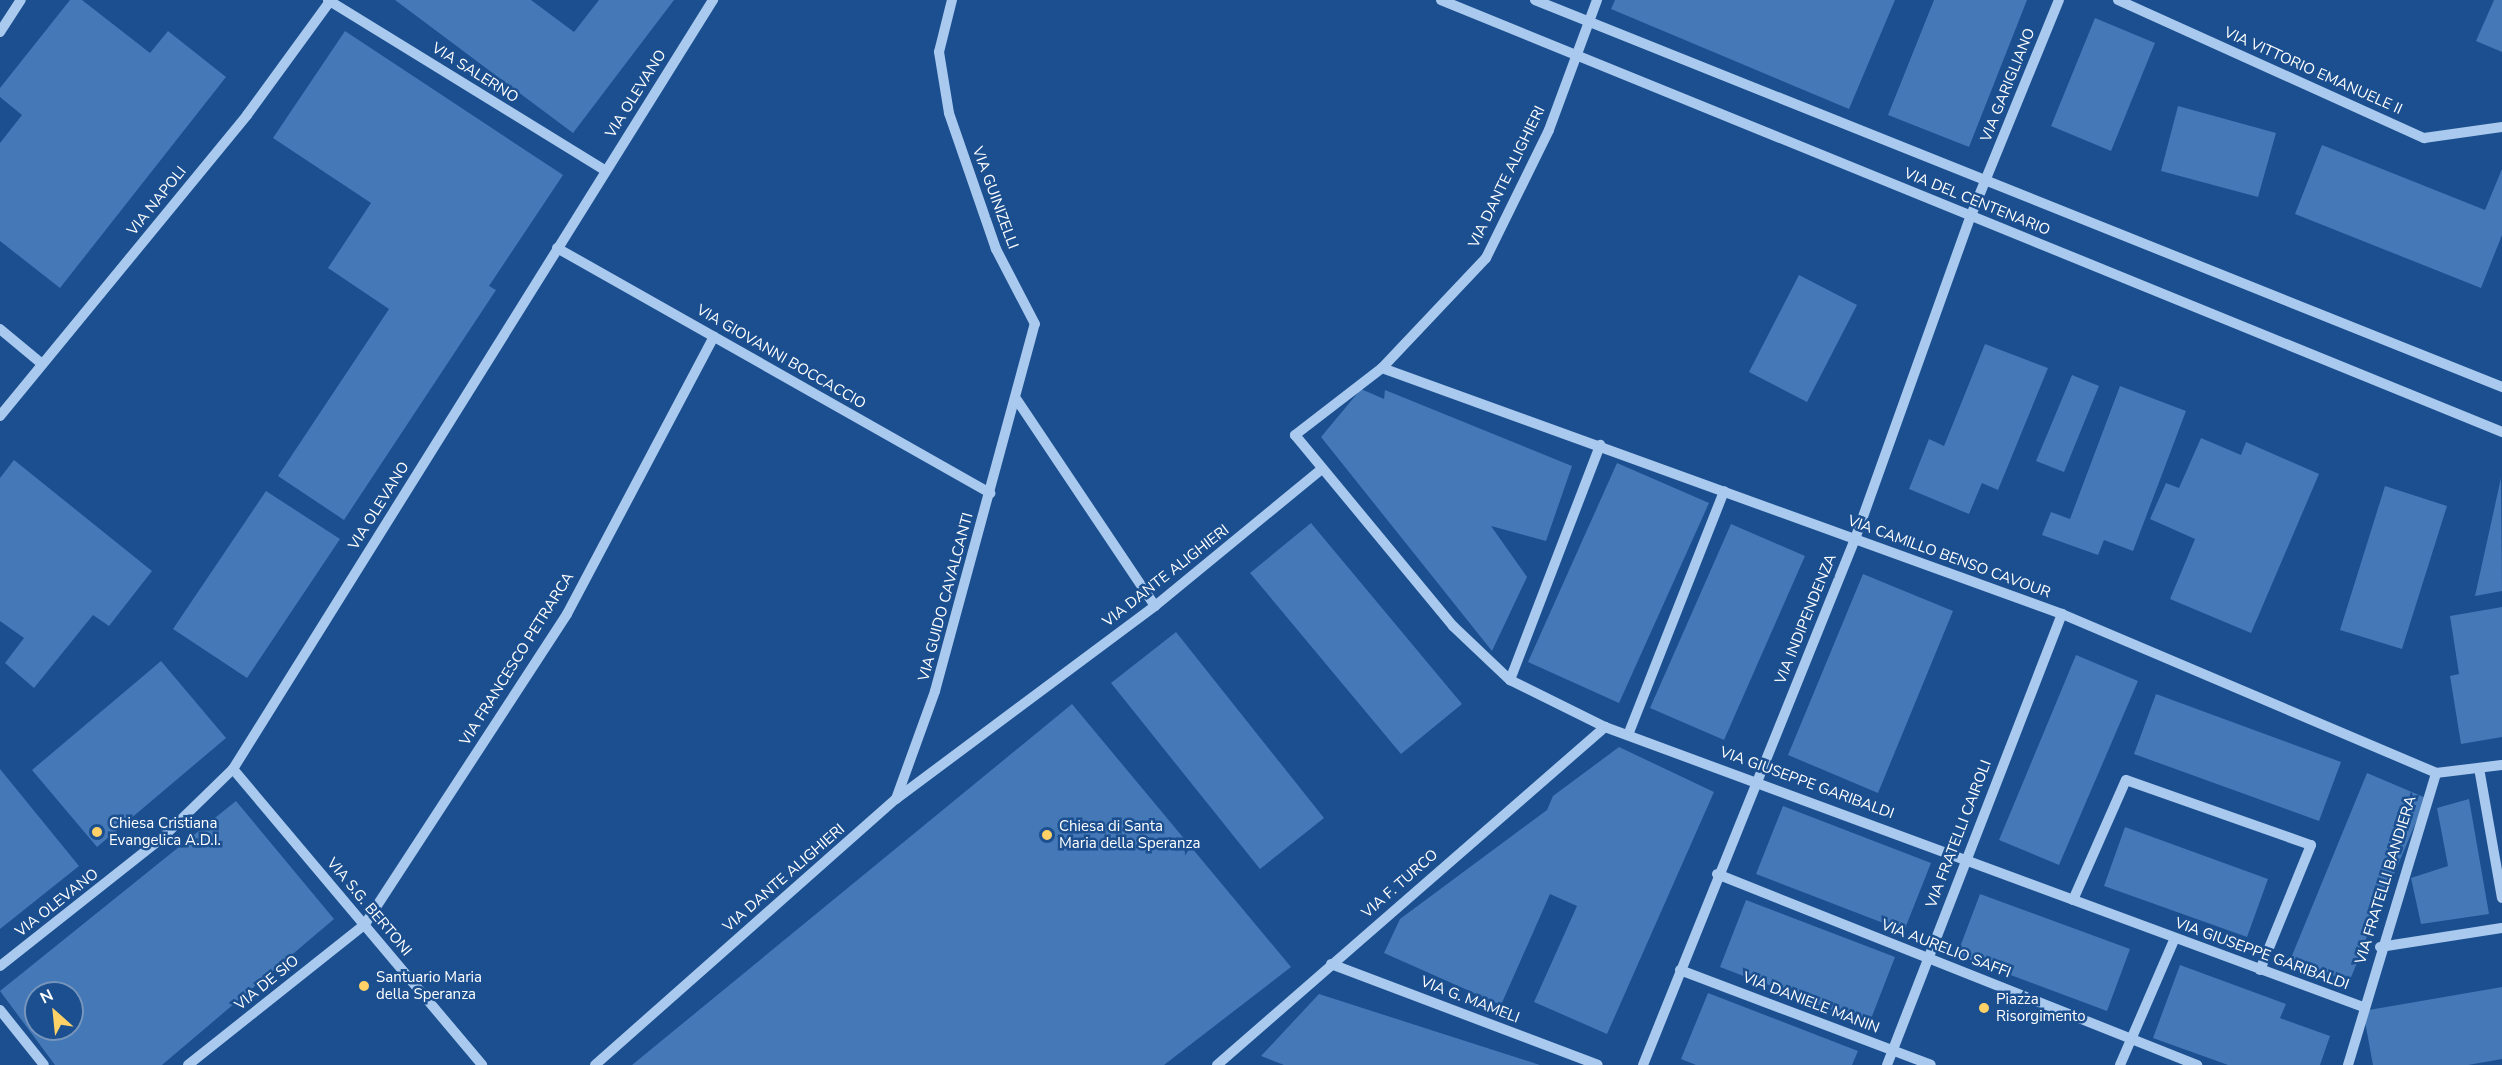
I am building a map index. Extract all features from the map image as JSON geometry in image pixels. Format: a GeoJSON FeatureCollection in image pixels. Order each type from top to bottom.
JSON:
{"type":"FeatureCollection","features":[{"type":"Feature","properties":{"kind":"street"},"geometry":{"type":"LineString","coordinates":[[0,32],[21,0]]}},
{"type":"Feature","properties":{"kind":"street","name":"VIA SALERNO"},"geometry":{"type":"LineString","coordinates":[[330,0],[606,171]]}},
{"type":"Feature","properties":{"kind":"street","name":"VIA NAPOLI"},"geometry":{"type":"LineString","coordinates":[[0,416],[247,116],[330,0]]}},
{"type":"Feature","properties":{"kind":"street","name":"VIA OLEVANO"},"geometry":{"type":"LineString","coordinates":[[0,966],[161,839],[233,769],[713,0]]}},
{"type":"Feature","properties":{"kind":"street","name":"VIA GUINIZELLI"},"geometry":{"type":"LineString","coordinates":[[952,0],[939,52],[949,113],[996,249],[1035,324],[1017,400]]}},
{"type":"Feature","properties":{"kind":"street","name":"VIA DEL CENTENARIO"},"geometry":{"type":"LineString","coordinates":[[1441,0],[1574,59],[1972,213],[2502,432]]}},
{"type":"Feature","properties":{"kind":"street","name":"VIA DEL CENTENARIO"},"geometry":{"type":"LineString","coordinates":[[1535,0],[2502,387]]}},
{"type":"Feature","properties":{"kind":"street","name":"VIA DANTE ALIGHIERI"},"geometry":{"type":"LineString","coordinates":[[595,1065],[896,799],[1155,606],[1322,469],[1295,435],[1382,368],[1486,258],[1549,130],[1597,0]]}},
{"type":"Feature","properties":{"kind":"street","name":"VIA GARIGLIANO"},"geometry":{"type":"LineString","coordinates":[[1985,180],[2059,0]]}},
{"type":"Feature","properties":{"kind":"street","name":"VIA VITTORIO EMANUELE II"},"geometry":{"type":"LineString","coordinates":[[2118,0],[2424,138],[2502,127]]}},
{"type":"Feature","properties":{"kind":"street","name":"VIA INDIPENDENZA"},"geometry":{"type":"LineString","coordinates":[[1643,1065],[1717,874],[1855,539],[1985,180]]}},
{"type":"Feature","properties":{"kind":"street","name":"VIA GIOVANNI BOCCACCIO"},"geometry":{"type":"LineString","coordinates":[[557,248],[990,493]]}},
{"type":"Feature","properties":{"kind":"street"},"geometry":{"type":"LineString","coordinates":[[0,329],[42,364]]}},
{"type":"Feature","properties":{"kind":"street","name":"VIA FRANCESCO PETRARCA"},"geometry":{"type":"LineString","coordinates":[[365,924],[567,614],[714,336]]}},
{"type":"Feature","properties":{"kind":"street","name":"VIA CAMILLO BENSO CAVOUR"},"geometry":{"type":"LineString","coordinates":[[1382,368],[2062,614],[2436,773],[2502,765]]}},
{"type":"Feature","properties":{"kind":"street"},"geometry":{"type":"LineString","coordinates":[[1017,400],[1041,440],[1155,606]]}},
{"type":"Feature","properties":{"kind":"street","name":"VIA GUIDO CAVALCANTI"},"geometry":{"type":"LineString","coordinates":[[896,799],[936,691],[1017,400]]}},
{"type":"Feature","properties":{"kind":"street"},"geometry":{"type":"LineString","coordinates":[[1510,680],[1600,445]]}},
{"type":"Feature","properties":{"kind":"street","name":"VIA GIUSEPPE GARIBALDI"},"geometry":{"type":"LineString","coordinates":[[1322,469],[1453,626],[1510,680],[1605,727],[1756,779],[2362,1007]]}},
{"type":"Feature","properties":{"kind":"street"},"geometry":{"type":"LineString","coordinates":[[1628,735],[1724,491]]}},
{"type":"Feature","properties":{"kind":"street","name":"VIA FRATELLI CAIROLI"},"geometry":{"type":"LineString","coordinates":[[1887,1065],[1965,858],[2062,614]]}},
{"type":"Feature","properties":{"kind":"street","name":"VIA F. TURCO"},"geometry":{"type":"LineString","coordinates":[[1217,1065],[1605,727]]}},
{"type":"Feature","properties":{"kind":"street"},"geometry":{"type":"LineString","coordinates":[[2479,768],[2502,898]]}},
{"type":"Feature","properties":{"kind":"street","name":"VIA S.G. BERTONI"},"geometry":{"type":"LineString","coordinates":[[233,769],[482,1065]]}},
{"type":"Feature","properties":{"kind":"street","name":"VIA FRATELLI BANDIERA"},"geometry":{"type":"LineString","coordinates":[[2348,1065],[2380,947],[2436,773]]}},
{"type":"Feature","properties":{"kind":"street"},"geometry":{"type":"LineString","coordinates":[[2073,900],[2126,780],[2311,845],[2260,970]]}},
{"type":"Feature","properties":{"kind":"street","name":"VIA AURELIO SAFFI"},"geometry":{"type":"LineString","coordinates":[[1717,874],[2197,1065]]}},
{"type":"Feature","properties":{"kind":"street","name":"VIA DE SIO"},"geometry":{"type":"LineString","coordinates":[[188,1065],[365,924]]}},
{"type":"Feature","properties":{"kind":"street"},"geometry":{"type":"LineString","coordinates":[[2380,947],[2502,928]]}},
{"type":"Feature","properties":{"kind":"street"},"geometry":{"type":"LineString","coordinates":[[2120,1065],[2175,938]]}},
{"type":"Feature","properties":{"kind":"street","name":"VIA G. MAMELI"},"geometry":{"type":"LineString","coordinates":[[1331,964],[1598,1065]]}},
{"type":"Feature","properties":{"kind":"street","name":"VIA DANIELE MANIN"},"geometry":{"type":"LineString","coordinates":[[1680,970],[1931,1065]]}},
{"type":"Feature","properties":{"kind":"street"},"geometry":{"type":"LineString","coordinates":[[0,1010],[39,1063]]}},
{"type":"Feature","properties":{"kind":"building"},"geometry":{"type":"Polygon","coordinates":[[[70,0],[82,0],[150,53],[168,31],[226,77],[60,288],[0,241],[0,143],[22,115],[0,97],[0,88],[70,0]]]}},
{"type":"Feature","properties":{"kind":"building"},"geometry":{"type":"Polygon","coordinates":[[[395,0],[531,0],[574,32],[599,0],[674,0],[573,133],[395,0]]]}},
{"type":"Feature","properties":{"kind":"building"},"geometry":{"type":"Polygon","coordinates":[[[1615,0],[1895,0],[1849,109],[1611,9],[1615,0]]]}},
{"type":"Feature","properties":{"kind":"building"},"geometry":{"type":"Polygon","coordinates":[[[1934,0],[2027,0],[1969,147],[1888,115],[1934,0]]]}},
{"type":"Feature","properties":{"kind":"building"},"geometry":{"type":"Polygon","coordinates":[[[2494,0],[2502,0],[2502,52],[2476,41],[2494,0]]]}},
{"type":"Feature","properties":{"kind":"building"},"geometry":{"type":"Polygon","coordinates":[[[2095,18],[2155,43],[2111,151],[2051,126],[2095,18]]]}},
{"type":"Feature","properties":{"kind":"building"},"geometry":{"type":"Polygon","coordinates":[[[345,31],[563,175],[489,286],[496,290],[344,520],[278,476],[389,309],[328,268],[371,203],[273,138],[345,31]]]}},
{"type":"Feature","properties":{"kind":"building"},"geometry":{"type":"Polygon","coordinates":[[[2178,106],[2276,133],[2258,197],[2161,171],[2178,106]]]}},
{"type":"Feature","properties":{"kind":"building"},"geometry":{"type":"Polygon","coordinates":[[[2322,145],[2485,210],[2502,169],[2502,235],[2481,288],[2295,214],[2322,145]]]}},
{"type":"Feature","properties":{"kind":"building"},"geometry":{"type":"Polygon","coordinates":[[[1799,275],[1857,305],[1807,402],[1749,372],[1799,275]]]}},
{"type":"Feature","properties":{"kind":"building"},"geometry":{"type":"Polygon","coordinates":[[[1985,344],[2048,368],[1998,490],[1982,483],[1969,514],[1909,489],[1929,439],[1944,446],[1985,344]]]}},
{"type":"Feature","properties":{"kind":"building"},"geometry":{"type":"Polygon","coordinates":[[[2072,375],[2099,386],[2064,472],[2036,461],[2072,375]]]}},
{"type":"Feature","properties":{"kind":"building"},"geometry":{"type":"Polygon","coordinates":[[[2120,386],[2186,411],[2133,551],[2104,540],[2098,555],[2042,535],[2051,512],[2070,519],[2120,386]]]}},
{"type":"Feature","properties":{"kind":"building"},"geometry":{"type":"Polygon","coordinates":[[[1361,389],[1384,399],[1385,390],[1572,466],[1546,541],[1491,526],[1527,577],[1492,651],[1321,437],[1361,389]]]}},
{"type":"Feature","properties":{"kind":"building"},"geometry":{"type":"Polygon","coordinates":[[[2201,438],[2241,455],[2246,442],[2319,474],[2251,633],[2170,599],[2195,539],[2150,519],[2166,483],[2179,488],[2201,438]]]}},
{"type":"Feature","properties":{"kind":"building"},"geometry":{"type":"Polygon","coordinates":[[[14,460],[152,571],[109,626],[93,615],[34,688],[5,663],[24,638],[0,621],[0,478],[14,460]]]}},
{"type":"Feature","properties":{"kind":"building"},"geometry":{"type":"Polygon","coordinates":[[[1617,463],[1709,503],[1619,703],[1528,662],[1617,463]]]}},
{"type":"Feature","properties":{"kind":"building"},"geometry":{"type":"Polygon","coordinates":[[[2501,478],[2502,591],[2475,596],[2501,478]]]}},
{"type":"Feature","properties":{"kind":"building"},"geometry":{"type":"Polygon","coordinates":[[[2385,486],[2447,506],[2402,649],[2340,630],[2385,486]]]}},
{"type":"Feature","properties":{"kind":"building"},"geometry":{"type":"Polygon","coordinates":[[[266,491],[340,539],[247,678],[173,629],[266,491]]]}},
{"type":"Feature","properties":{"kind":"building"},"geometry":{"type":"Polygon","coordinates":[[[1311,523],[1462,704],[1401,754],[1250,573],[1311,523]]]}},
{"type":"Feature","properties":{"kind":"building"},"geometry":{"type":"Polygon","coordinates":[[[1731,524],[1805,556],[1724,740],[1650,708],[1731,524]]]}},
{"type":"Feature","properties":{"kind":"building"},"geometry":{"type":"Polygon","coordinates":[[[1863,574],[1953,611],[1878,793],[1788,755],[1863,574]]]}},
{"type":"Feature","properties":{"kind":"building"},"geometry":{"type":"Polygon","coordinates":[[[2502,607],[2502,737],[2461,744],[2450,676],[2459,674],[2450,616],[2502,607]]]}},
{"type":"Feature","properties":{"kind":"building"},"geometry":{"type":"Polygon","coordinates":[[[1176,632],[1324,818],[1260,869],[1111,683],[1176,632]]]}},
{"type":"Feature","properties":{"kind":"building"},"geometry":{"type":"Polygon","coordinates":[[[2076,655],[2138,681],[2059,865],[1999,840],[2076,655]]]}},
{"type":"Feature","properties":{"kind":"building"},"geometry":{"type":"Polygon","coordinates":[[[161,661],[226,738],[97,847],[32,770],[161,661]]]}},
{"type":"Feature","properties":{"kind":"building"},"geometry":{"type":"Polygon","coordinates":[[[2156,694],[2341,762],[2319,821],[2134,754],[2156,694]]]}},
{"type":"Feature","properties":{"kind":"building","name":"Chiesa di Santa Maria della Speranza"},"geometry":{"type":"Polygon","coordinates":[[[1072,704],[1291,967],[1164,1065],[632,1065],[1072,704]]]}},
{"type":"Feature","properties":{"kind":"building"},"geometry":{"type":"Polygon","coordinates":[[[1619,747],[1714,792],[1607,1034],[1534,1002],[1577,906],[1550,894],[1501,1005],[1384,953],[1400,919],[1547,810],[1553,796],[1619,747]]]}},
{"type":"Feature","properties":{"kind":"building"},"geometry":{"type":"Polygon","coordinates":[[[0,769],[79,866],[0,929],[0,769]]]}},
{"type":"Feature","properties":{"kind":"building"},"geometry":{"type":"Polygon","coordinates":[[[2367,773],[2426,798],[2349,982],[2291,958],[2367,773]]]}},
{"type":"Feature","properties":{"kind":"building"},"geometry":{"type":"Polygon","coordinates":[[[2469,799],[2489,914],[2421,924],[2411,878],[2448,866],[2437,808],[2469,799]]]}},
{"type":"Feature","properties":{"kind":"building"},"geometry":{"type":"Polygon","coordinates":[[[236,801],[334,919],[162,1065],[55,1065],[37,1041],[84,1041],[84,981],[24,981],[24,1023],[0,991],[236,801]]]}},
{"type":"Feature","properties":{"kind":"building"},"geometry":{"type":"Polygon","coordinates":[[[1783,806],[1931,863],[1904,931],[1756,874],[1783,806]]]}},
{"type":"Feature","properties":{"kind":"building"},"geometry":{"type":"Polygon","coordinates":[[[2125,827],[2268,879],[2247,937],[2104,886],[2125,827]]]}},
{"type":"Feature","properties":{"kind":"building"},"geometry":{"type":"Polygon","coordinates":[[[1980,894],[2130,949],[2107,1011],[1957,955],[1980,894]]]}},
{"type":"Feature","properties":{"kind":"building"},"geometry":{"type":"Polygon","coordinates":[[[1746,900],[1895,957],[1869,1024],[1720,967],[1746,900]]]}},
{"type":"Feature","properties":{"kind":"building"},"geometry":{"type":"Polygon","coordinates":[[[2180,965],[2286,1004],[2280,1018],[2330,1036],[2320,1065],[2228,1065],[2153,1038],[2180,965]]]}},
{"type":"Feature","properties":{"kind":"building"},"geometry":{"type":"Polygon","coordinates":[[[2502,987],[2502,1059],[2468,1065],[2373,1065],[2363,1011],[2502,987]]]}},
{"type":"Feature","properties":{"kind":"building"},"geometry":{"type":"Polygon","coordinates":[[[1708,993],[1858,1051],[1852,1065],[1696,1065],[1681,1059],[1708,993]]]}},
{"type":"Feature","properties":{"kind":"building"},"geometry":{"type":"Polygon","coordinates":[[[1319,994],[1540,1065],[1284,1065],[1261,1056],[1319,994]]]}},
{"type":"Feature","properties":{"kind":"place","name":"Chiesa Cristiana Evangelica A.D.I."},"geometry":{"type":"Point","coordinates":[97,832]}},
{"type":"Feature","properties":{"kind":"place","name":"Chiesa di Santa Maria della Speranza"},"geometry":{"type":"Point","coordinates":[1047,835]}},
{"type":"Feature","properties":{"kind":"place","name":"Santuario Maria della Speranza"},"geometry":{"type":"Point","coordinates":[364,986]}},
{"type":"Feature","properties":{"kind":"place","name":"Piazza Risorgimento"},"geometry":{"type":"Point","coordinates":[1984,1008]}}]}
